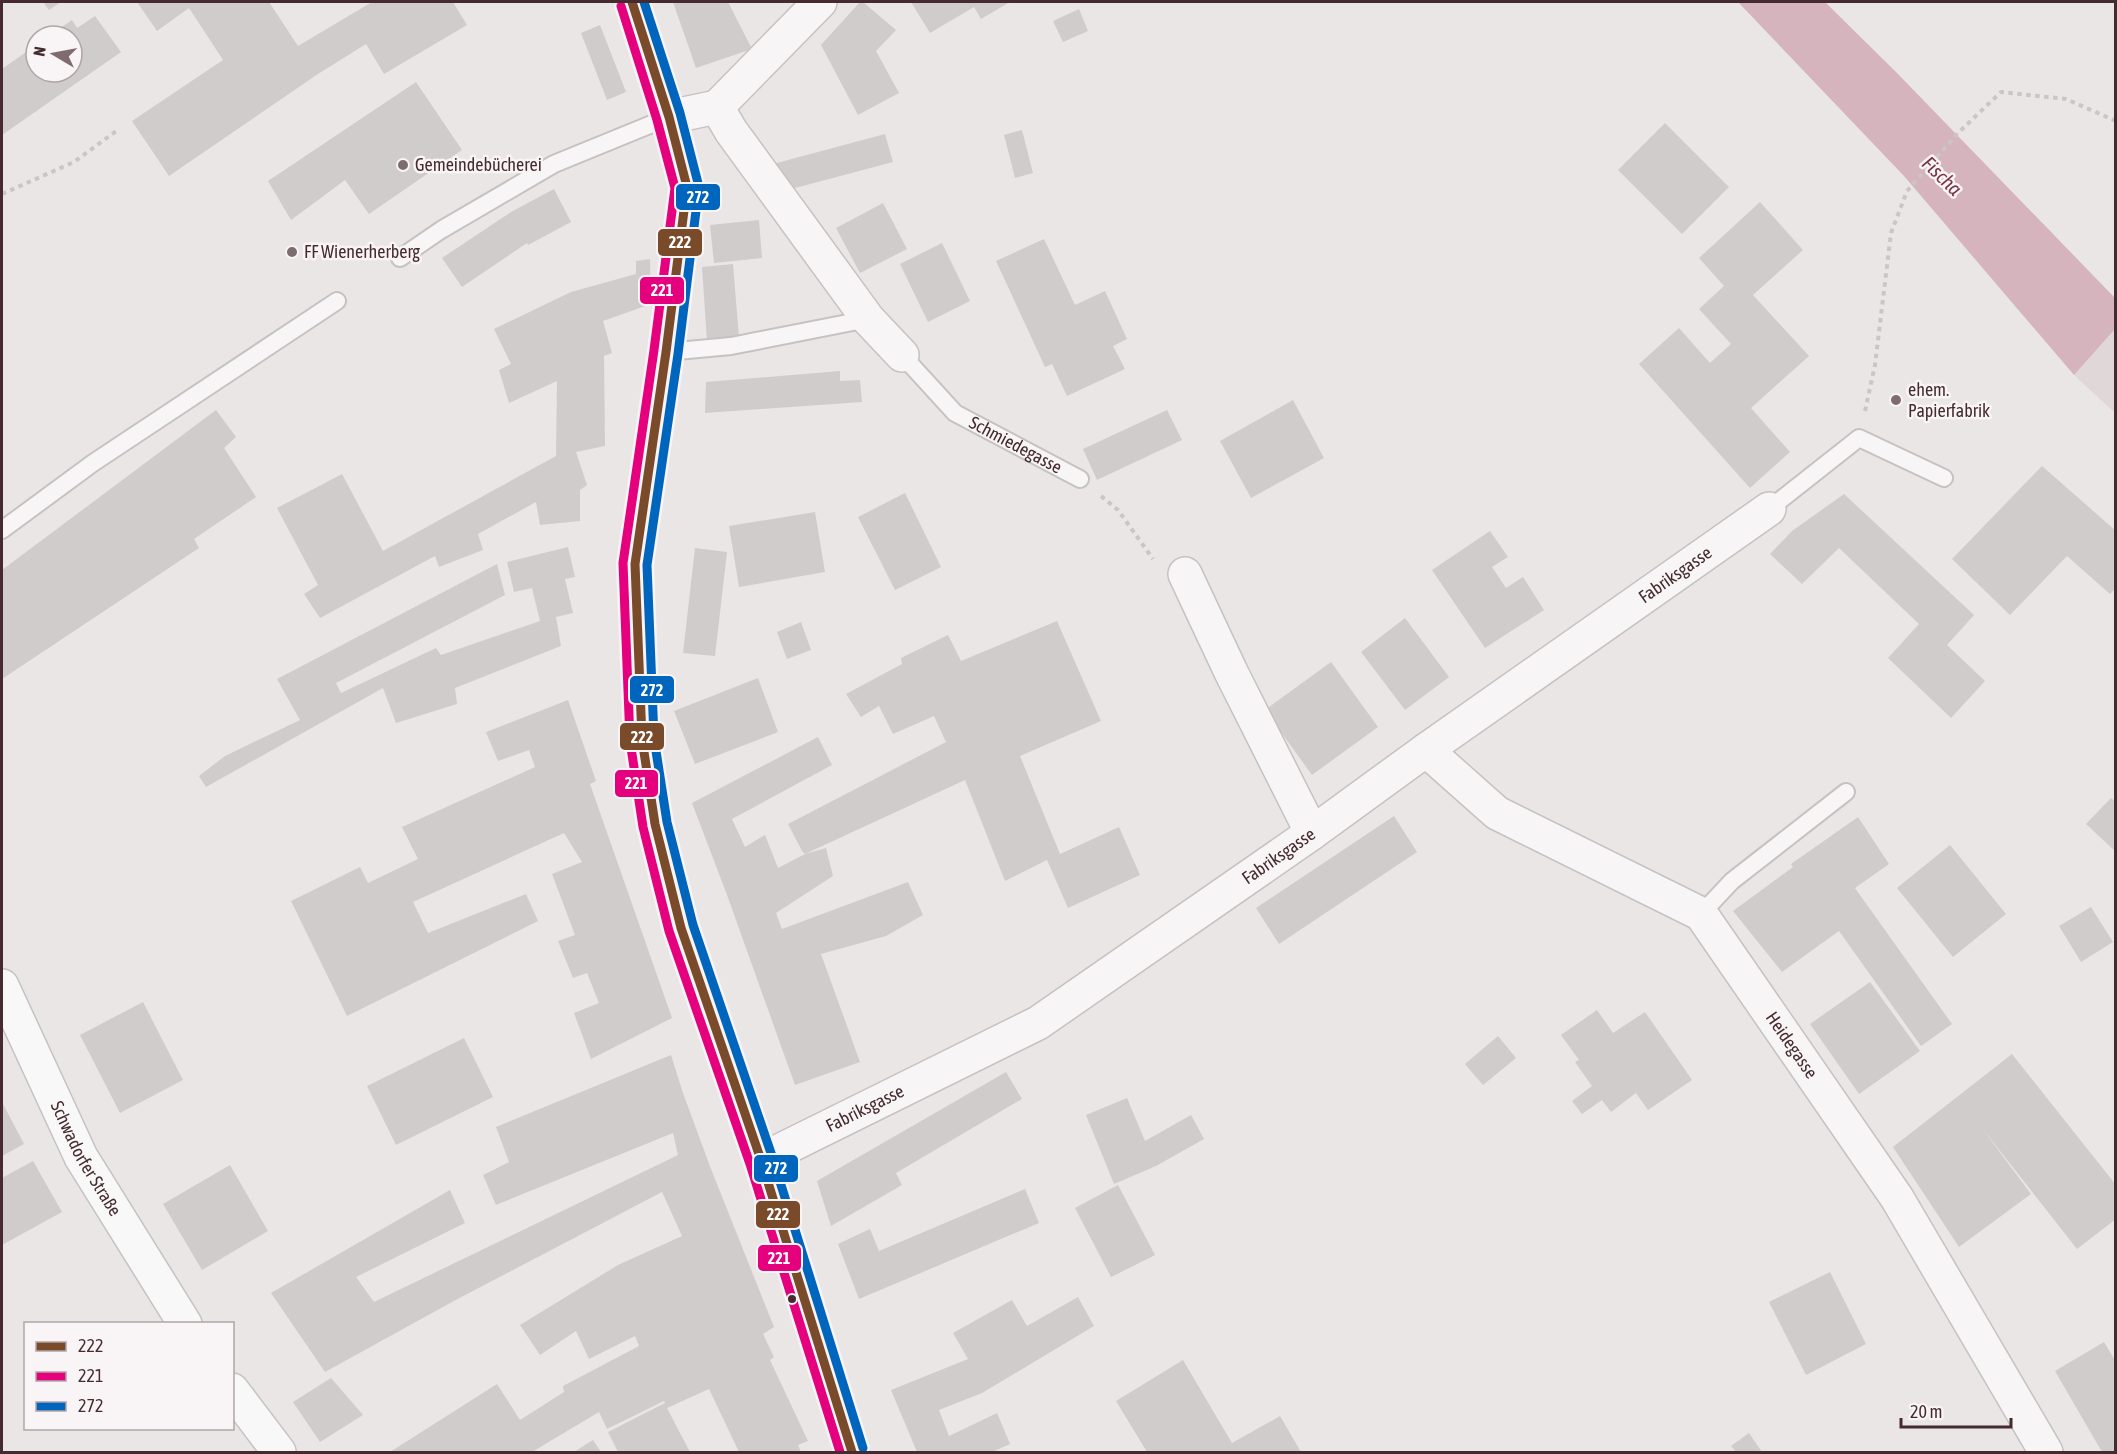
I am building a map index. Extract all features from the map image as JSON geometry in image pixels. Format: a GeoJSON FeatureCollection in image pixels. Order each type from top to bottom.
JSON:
{"type":"FeatureCollection","features":[{"type":"Feature","properties":{"kind":"main road","name":"Schwadorfer Straße"},"geometry":{"type":"LineString","coordinates":[[2,986],[81,1157],[183,1322]]}},
{"type":"Feature","properties":{"kind":"main road"},"geometry":{"type":"LineString","coordinates":[[234,1393],[279,1452]]}},
{"type":"Feature","properties":{"kind":"street"},"geometry":{"type":"LineString","coordinates":[[632,2],[669,117],[687,187],[635,564],[642,739],[654,824],[681,928],[761,1160],[852,1452]]}},
{"type":"Feature","properties":{"kind":"street"},"geometry":{"type":"LineString","coordinates":[[669,117],[717,107],[820,2]]}},
{"type":"Feature","properties":{"kind":"street","name":"Schmiedegasse"},"geometry":{"type":"LineString","coordinates":[[717,107],[731,131],[868,319],[902,355]]}},
{"type":"Feature","properties":{"kind":"street","name":"Fabriksgasse"},"geometry":{"type":"LineString","coordinates":[[761,1160],[1038,1023],[1312,833],[1769,509]]}},
{"type":"Feature","properties":{"kind":"street"},"geometry":{"type":"LineString","coordinates":[[1185,573],[1231,672],[1312,833]]}},
{"type":"Feature","properties":{"kind":"street","name":"Heidegasse"},"geometry":{"type":"LineString","coordinates":[[1426,750],[1497,813],[1701,914],[1898,1198],[2046,1452]]}},
{"type":"Feature","properties":{"kind":"lane"},"geometry":{"type":"LineString","coordinates":[[400,258],[441,230],[554,164],[669,117]]}},
{"type":"Feature","properties":{"kind":"lane"},"geometry":{"type":"LineString","coordinates":[[2,531],[93,463],[337,301]]}},
{"type":"Feature","properties":{"kind":"lane"},"geometry":{"type":"LineString","coordinates":[[666,352],[731,346],[868,319]]}},
{"type":"Feature","properties":{"kind":"lane","name":"Schmiedegasse"},"geometry":{"type":"LineString","coordinates":[[902,355],[955,413],[1080,479]]}},
{"type":"Feature","properties":{"kind":"lane"},"geometry":{"type":"LineString","coordinates":[[1769,509],[1859,438],[1944,478]]}},
{"type":"Feature","properties":{"kind":"lane"},"geometry":{"type":"LineString","coordinates":[[1701,914],[1732,881],[1846,792]]}},
{"type":"Feature","properties":{"kind":"path"},"geometry":{"type":"LineString","coordinates":[[1859,438],[1875,365],[1891,233],[1907,191],[1957,134],[2001,92],[2066,99],[2115,121]]}},
{"type":"Feature","properties":{"kind":"path"},"geometry":{"type":"LineString","coordinates":[[2,194],[74,162],[119,129]]}},
{"type":"Feature","properties":{"kind":"path","name":"Schmiedegasse"},"geometry":{"type":"LineString","coordinates":[[1080,479],[1118,510],[1157,564],[1185,573]]}},
{"type":"Feature","properties":{"kind":"shaded area"},"geometry":{"type":"Polygon","coordinates":[[[2115,329],[2115,413],[2074,375],[2115,329]]]}},
{"type":"Feature","properties":{"kind":"water","name":"Fischa"},"geometry":{"type":"Polygon","coordinates":[[[1738,2],[1825,2],[2115,298],[2115,329],[2074,375],[1904,176],[1738,2]]]}},
{"type":"Feature","properties":{"kind":"building"},"geometry":{"type":"Polygon","coordinates":[[[43,2],[61,2],[49,10],[43,2]]]}},
{"type":"Feature","properties":{"kind":"building"},"geometry":{"type":"Polygon","coordinates":[[[137,2],[269,2],[298,46],[372,2],[453,2],[467,25],[384,74],[366,44],[169,176],[132,121],[223,60],[189,8],[157,31],[137,2]]]}},
{"type":"Feature","properties":{"kind":"building"},"geometry":{"type":"Polygon","coordinates":[[[673,2],[728,2],[752,49],[696,68],[673,2]]]}},
{"type":"Feature","properties":{"kind":"building"},"geometry":{"type":"Polygon","coordinates":[[[860,2],[863,2],[896,30],[876,51],[899,93],[858,115],[821,45],[860,2]]]}},
{"type":"Feature","properties":{"kind":"building"},"geometry":{"type":"Polygon","coordinates":[[[911,2],[1010,2],[981,19],[974,7],[930,33],[911,2]]]}},
{"type":"Feature","properties":{"kind":"building"},"geometry":{"type":"Polygon","coordinates":[[[1079,9],[1088,31],[1063,42],[1053,21],[1079,9]]]}},
{"type":"Feature","properties":{"kind":"building"},"geometry":{"type":"Polygon","coordinates":[[[95,16],[121,52],[84,78],[84,24],[95,16]]]}},
{"type":"Feature","properties":{"kind":"building"},"geometry":{"type":"Polygon","coordinates":[[[600,25],[626,92],[607,100],[581,33],[600,25]]]}},
{"type":"Feature","properties":{"kind":"building"},"geometry":{"type":"Polygon","coordinates":[[[24,53],[24,84],[75,84],[2,135],[2,69],[24,53]]]}},
{"type":"Feature","properties":{"kind":"building"},"geometry":{"type":"Polygon","coordinates":[[[416,82],[462,150],[369,214],[345,180],[291,220],[268,181],[416,82]]]}},
{"type":"Feature","properties":{"kind":"building"},"geometry":{"type":"Polygon","coordinates":[[[1665,123],[1729,187],[1682,234],[1618,170],[1665,123]]]}},
{"type":"Feature","properties":{"kind":"building"},"geometry":{"type":"Polygon","coordinates":[[[1022,130],[1033,173],[1015,178],[1004,135],[1022,130]]]}},
{"type":"Feature","properties":{"kind":"building"},"geometry":{"type":"Polygon","coordinates":[[[885,134],[893,162],[780,192],[773,164],[885,134]]]}},
{"type":"Feature","properties":{"kind":"building"},"geometry":{"type":"Polygon","coordinates":[[[554,189],[571,222],[528,245],[527,243],[462,287],[442,258],[511,212],[554,189]]]}},
{"type":"Feature","properties":{"kind":"building"},"geometry":{"type":"Polygon","coordinates":[[[1760,202],[1803,250],[1753,295],[1809,356],[1751,408],[1790,452],[1750,488],[1639,364],[1679,328],[1710,363],[1731,344],[1699,309],[1724,286],[1699,258],[1760,202]]]}},
{"type":"Feature","properties":{"kind":"building"},"geometry":{"type":"Polygon","coordinates":[[[883,203],[907,249],[860,273],[836,228],[883,203]]]}},
{"type":"Feature","properties":{"kind":"building"},"geometry":{"type":"Polygon","coordinates":[[[759,220],[762,258],[714,263],[710,225],[759,220]]]}},
{"type":"Feature","properties":{"kind":"building"},"geometry":{"type":"Polygon","coordinates":[[[1044,239],[1075,305],[1105,291],[1127,339],[1113,346],[1125,369],[1067,396],[1052,364],[1045,367],[996,261],[1044,239]]]}},
{"type":"Feature","properties":{"kind":"building"},"geometry":{"type":"Polygon","coordinates":[[[942,243],[970,301],[928,322],[900,264],[942,243]]]}},
{"type":"Feature","properties":{"kind":"building"},"geometry":{"type":"Polygon","coordinates":[[[650,259],[651,304],[603,321],[612,353],[604,356],[605,446],[576,452],[587,485],[580,490],[580,521],[540,525],[536,502],[478,534],[483,550],[439,567],[435,556],[320,618],[304,594],[318,585],[277,508],[342,474],[383,551],[556,456],[557,381],[509,403],[499,370],[511,364],[494,329],[571,292],[636,274],[636,261],[650,259]]]}},
{"type":"Feature","properties":{"kind":"building"},"geometry":{"type":"Polygon","coordinates":[[[733,264],[739,338],[707,341],[702,267],[733,264]]]}},
{"type":"Feature","properties":{"kind":"building"},"geometry":{"type":"Polygon","coordinates":[[[840,371],[840,381],[860,380],[862,402],[705,413],[706,382],[840,371]]]}},
{"type":"Feature","properties":{"kind":"building"},"geometry":{"type":"Polygon","coordinates":[[[1293,400],[1324,458],[1251,498],[1220,441],[1293,400]]]}},
{"type":"Feature","properties":{"kind":"building"},"geometry":{"type":"Polygon","coordinates":[[[216,410],[236,437],[224,448],[256,497],[194,539],[199,548],[2,679],[2,570],[216,410]]]}},
{"type":"Feature","properties":{"kind":"building"},"geometry":{"type":"Polygon","coordinates":[[[1167,410],[1182,440],[1097,480],[1083,449],[1167,410]]]}},
{"type":"Feature","properties":{"kind":"building"},"geometry":{"type":"Polygon","coordinates":[[[2042,466],[2116,531],[2116,588],[2110,594],[2067,556],[2010,615],[1952,559],[2042,466]]]}},
{"type":"Feature","properties":{"kind":"building"},"geometry":{"type":"Polygon","coordinates":[[[905,493],[941,567],[895,590],[858,517],[905,493]]]}},
{"type":"Feature","properties":{"kind":"building"},"geometry":{"type":"Polygon","coordinates":[[[1844,494],[1974,615],[1947,645],[1985,681],[1951,718],[1888,658],[1919,624],[1839,548],[1802,584],[1770,554],[1792,531],[1844,494]]]}},
{"type":"Feature","properties":{"kind":"building"},"geometry":{"type":"Polygon","coordinates":[[[815,512],[825,572],[739,587],[729,526],[815,512]]]}},
{"type":"Feature","properties":{"kind":"building"},"geometry":{"type":"Polygon","coordinates":[[[1490,531],[1508,557],[1492,567],[1506,588],[1523,577],[1544,610],[1485,648],[1432,570],[1490,531]]]}},
{"type":"Feature","properties":{"kind":"building"},"geometry":{"type":"Polygon","coordinates":[[[568,547],[575,577],[565,579],[573,613],[556,617],[561,646],[455,688],[457,704],[396,723],[383,688],[206,787],[199,776],[225,756],[300,720],[277,679],[497,564],[505,595],[336,683],[341,693],[436,648],[441,655],[540,621],[532,588],[514,592],[507,562],[568,547]]]}},
{"type":"Feature","properties":{"kind":"building"},"geometry":{"type":"Polygon","coordinates":[[[695,548],[727,552],[715,656],[683,653],[695,548]]]}},
{"type":"Feature","properties":{"kind":"building"},"geometry":{"type":"Polygon","coordinates":[[[1405,618],[1449,677],[1405,710],[1361,652],[1405,618]]]}},
{"type":"Feature","properties":{"kind":"building"},"geometry":{"type":"Polygon","coordinates":[[[1057,621],[1101,721],[1020,756],[1060,854],[1119,827],[1140,875],[1068,908],[1047,860],[1005,881],[965,780],[805,854],[802,851],[788,824],[946,742],[934,716],[893,734],[879,706],[861,717],[846,694],[902,664],[901,658],[948,635],[961,661],[1057,621]]]}},
{"type":"Feature","properties":{"kind":"building"},"geometry":{"type":"Polygon","coordinates":[[[801,622],[811,650],[787,659],[777,632],[801,622]]]}},
{"type":"Feature","properties":{"kind":"building"},"geometry":{"type":"Polygon","coordinates":[[[1331,662],[1378,727],[1312,775],[1265,710],[1331,662]]]}},
{"type":"Feature","properties":{"kind":"building"},"geometry":{"type":"Polygon","coordinates":[[[758,678],[778,732],[695,764],[674,711],[758,678]]]}},
{"type":"Feature","properties":{"kind":"building"},"geometry":{"type":"Polygon","coordinates":[[[568,700],[596,781],[590,784],[672,1018],[591,1059],[574,1013],[599,1003],[587,973],[573,978],[558,941],[575,935],[552,874],[582,862],[564,833],[413,902],[428,933],[526,894],[538,921],[347,1016],[291,901],[360,867],[368,883],[418,859],[402,827],[535,767],[529,750],[498,761],[486,732],[568,700]]]}},
{"type":"Feature","properties":{"kind":"building"},"geometry":{"type":"Polygon","coordinates":[[[818,737],[832,765],[732,819],[745,847],[765,835],[778,868],[805,854],[826,848],[833,876],[776,913],[782,929],[908,882],[923,915],[886,936],[821,954],[860,1062],[795,1085],[692,803],[818,737]]]}},
{"type":"Feature","properties":{"kind":"building"},"geometry":{"type":"Polygon","coordinates":[[[2111,798],[2116,802],[2116,852],[2086,824],[2111,798]]]}},
{"type":"Feature","properties":{"kind":"building"},"geometry":{"type":"Polygon","coordinates":[[[1394,816],[1417,852],[1279,944],[1256,908],[1394,816]]]}},
{"type":"Feature","properties":{"kind":"building"},"geometry":{"type":"Polygon","coordinates":[[[1858,817],[1889,864],[1855,888],[1952,1024],[1921,1046],[1839,931],[1782,972],[1733,911],[1793,867],[1791,864],[1858,817]]]}},
{"type":"Feature","properties":{"kind":"building"},"geometry":{"type":"Polygon","coordinates":[[[1950,845],[2006,914],[1953,957],[1897,888],[1950,845]]]}},
{"type":"Feature","properties":{"kind":"building"},"geometry":{"type":"Polygon","coordinates":[[[2091,907],[2113,942],[2081,962],[2059,926],[2091,907]]]}},
{"type":"Feature","properties":{"kind":"building"},"geometry":{"type":"Polygon","coordinates":[[[1870,982],[1920,1051],[1859,1094],[1810,1024],[1870,982]]]}},
{"type":"Feature","properties":{"kind":"building"},"geometry":{"type":"Polygon","coordinates":[[[143,1002],[183,1080],[120,1113],[80,1035],[143,1002]]]}},
{"type":"Feature","properties":{"kind":"building"},"geometry":{"type":"Polygon","coordinates":[[[1597,1010],[1613,1033],[1645,1012],[1692,1080],[1648,1110],[1636,1093],[1611,1112],[1602,1100],[1582,1114],[1572,1101],[1592,1086],[1575,1062],[1579,1060],[1561,1035],[1597,1010]]]}},
{"type":"Feature","properties":{"kind":"building"},"geometry":{"type":"Polygon","coordinates":[[[1498,1036],[1516,1058],[1483,1085],[1465,1064],[1498,1036]]]}},
{"type":"Feature","properties":{"kind":"building"},"geometry":{"type":"Polygon","coordinates":[[[464,1038],[493,1097],[396,1145],[367,1086],[464,1038]]]}},
{"type":"Feature","properties":{"kind":"building"},"geometry":{"type":"Polygon","coordinates":[[[2012,1054],[2116,1185],[2116,1219],[2077,1249],[1982,1128],[2031,1194],[1959,1247],[1893,1147],[2012,1054]]]}},
{"type":"Feature","properties":{"kind":"building"},"geometry":{"type":"Polygon","coordinates":[[[671,1055],[711,1169],[774,1327],[763,1334],[774,1357],[770,1360],[808,1441],[798,1445],[801,1452],[739,1452],[709,1389],[667,1408],[690,1452],[618,1452],[608,1432],[665,1403],[664,1401],[607,1429],[599,1412],[532,1452],[390,1452],[497,1384],[520,1420],[564,1392],[563,1386],[639,1346],[635,1336],[589,1359],[576,1331],[540,1355],[520,1325],[618,1265],[682,1236],[662,1192],[452,1302],[325,1372],[271,1293],[450,1190],[465,1223],[356,1277],[374,1302],[678,1155],[673,1133],[496,1205],[483,1175],[509,1162],[496,1127],[671,1055]]]}},
{"type":"Feature","properties":{"kind":"building"},"geometry":{"type":"Polygon","coordinates":[[[1006,1072],[1022,1099],[896,1173],[902,1185],[831,1226],[817,1181],[1006,1072]]]}},
{"type":"Feature","properties":{"kind":"building"},"geometry":{"type":"Polygon","coordinates":[[[1127,1098],[1145,1141],[1191,1115],[1204,1139],[1156,1166],[1114,1184],[1086,1115],[1127,1098]]]}},
{"type":"Feature","properties":{"kind":"building"},"geometry":{"type":"Polygon","coordinates":[[[2,1102],[24,1144],[2,1156],[2,1102]]]}},
{"type":"Feature","properties":{"kind":"building"},"geometry":{"type":"Polygon","coordinates":[[[33,1161],[62,1212],[2,1245],[2,1178],[33,1161]]]}},
{"type":"Feature","properties":{"kind":"building"},"geometry":{"type":"Polygon","coordinates":[[[230,1165],[268,1231],[202,1270],[163,1204],[230,1165]]]}},
{"type":"Feature","properties":{"kind":"building"},"geometry":{"type":"Polygon","coordinates":[[[1118,1185],[1155,1255],[1111,1277],[1075,1208],[1118,1185]]]}},
{"type":"Feature","properties":{"kind":"building"},"geometry":{"type":"Polygon","coordinates":[[[1025,1189],[1039,1223],[859,1299],[838,1244],[870,1229],[879,1251],[1025,1189]]]}},
{"type":"Feature","properties":{"kind":"building"},"geometry":{"type":"Polygon","coordinates":[[[1830,1272],[1866,1344],[1806,1375],[1769,1302],[1830,1272]]]}},
{"type":"Feature","properties":{"kind":"building"},"geometry":{"type":"Polygon","coordinates":[[[1078,1297],[1094,1326],[982,1393],[939,1410],[949,1436],[997,1413],[1010,1444],[992,1452],[917,1452],[891,1390],[968,1359],[953,1333],[1012,1300],[1027,1326],[1078,1297]]]}},
{"type":"Feature","properties":{"kind":"building"},"geometry":{"type":"Polygon","coordinates":[[[2104,1342],[2116,1362],[2116,1452],[2102,1452],[2055,1371],[2104,1342]]]}},
{"type":"Feature","properties":{"kind":"building"},"geometry":{"type":"Polygon","coordinates":[[[1183,1360],[1232,1443],[1280,1416],[1301,1452],[1147,1452],[1116,1401],[1183,1360]]]}},
{"type":"Feature","properties":{"kind":"building"},"geometry":{"type":"Polygon","coordinates":[[[331,1378],[363,1415],[320,1442],[293,1402],[331,1378]]]}},
{"type":"Feature","properties":{"kind":"building"},"geometry":{"type":"Polygon","coordinates":[[[1749,1433],[1762,1452],[1736,1452],[1731,1446],[1749,1433]]]}},
{"type":"Feature","properties":{"kind":"building"},"geometry":{"type":"Polygon","coordinates":[[[593,1440],[601,1452],[574,1452],[593,1440]]]}},
{"type":"Feature","properties":{"kind":"transit line","name":"222"},"geometry":{"type":"LineString","coordinates":[[632,2],[669,117],[687,187],[635,564],[642,739],[655,824],[681,928],[761,1160],[852,1452]]}},
{"type":"Feature","properties":{"kind":"transit line","name":"272"},"geometry":{"type":"LineString","coordinates":[[644,2],[680,113],[699,187],[678,354],[647,565],[654,738],[667,822],[693,925],[772,1156],[863,1448]]}},
{"type":"Feature","properties":{"kind":"transit line","name":"221"},"geometry":{"type":"LineString","coordinates":[[621,6],[657,120],[675,188],[623,563],[630,741],[643,827],[669,931],[750,1164],[840,1452]]}},
{"type":"Feature","properties":{"kind":"place","name":"Gemeindebücherei"},"geometry":{"type":"Point","coordinates":[403,165]}},
{"type":"Feature","properties":{"kind":"place","name":"FF Wienerherberg"},"geometry":{"type":"Point","coordinates":[292,252]}},
{"type":"Feature","properties":{"kind":"place","name":"ehem. Papierfabrik"},"geometry":{"type":"Point","coordinates":[1896,400]}}]}
